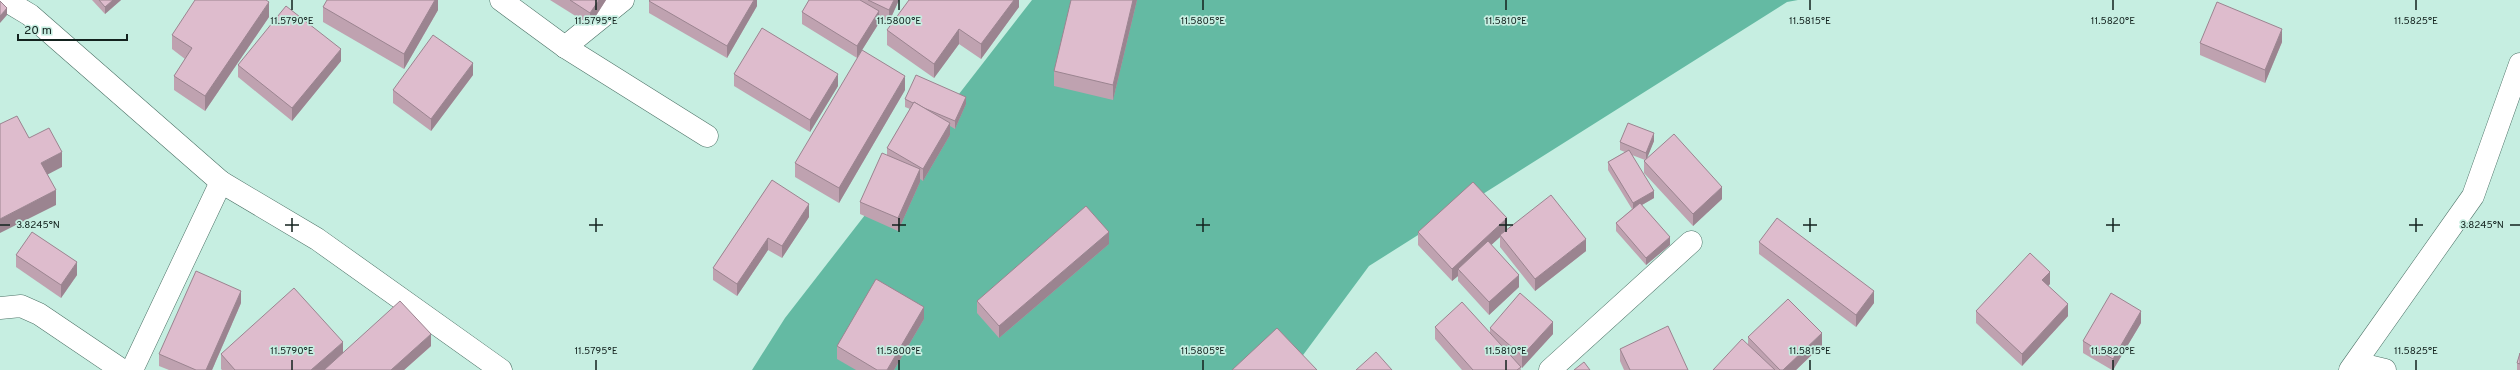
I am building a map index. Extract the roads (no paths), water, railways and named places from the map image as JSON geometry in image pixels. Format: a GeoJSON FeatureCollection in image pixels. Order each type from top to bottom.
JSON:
{"type":"FeatureCollection","features":[{"type":"Feature","properties":{"kind":"street"},"geometry":{"type":"LineString","coordinates":[[6,0],[30,15],[221,182],[317,239],[501,370]]}},
{"type":"Feature","properties":{"kind":"street"},"geometry":{"type":"LineString","coordinates":[[501,0],[566,47],[708,136]]}},
{"type":"Feature","properties":{"kind":"street"},"geometry":{"type":"LineString","coordinates":[[566,47],[623,0]]}},
{"type":"Feature","properties":{"kind":"street"},"geometry":{"type":"LineString","coordinates":[[2385,370],[2353,366],[2474,196],[2520,64]]}},
{"type":"Feature","properties":{"kind":"street"},"geometry":{"type":"LineString","coordinates":[[132,370],[221,182]]}},
{"type":"Feature","properties":{"kind":"street"},"geometry":{"type":"LineString","coordinates":[[1550,370],[1691,242]]}},
{"type":"Feature","properties":{"kind":"street"},"geometry":{"type":"LineString","coordinates":[[0,308],[20,306],[39,314],[122,370]]}}]}
